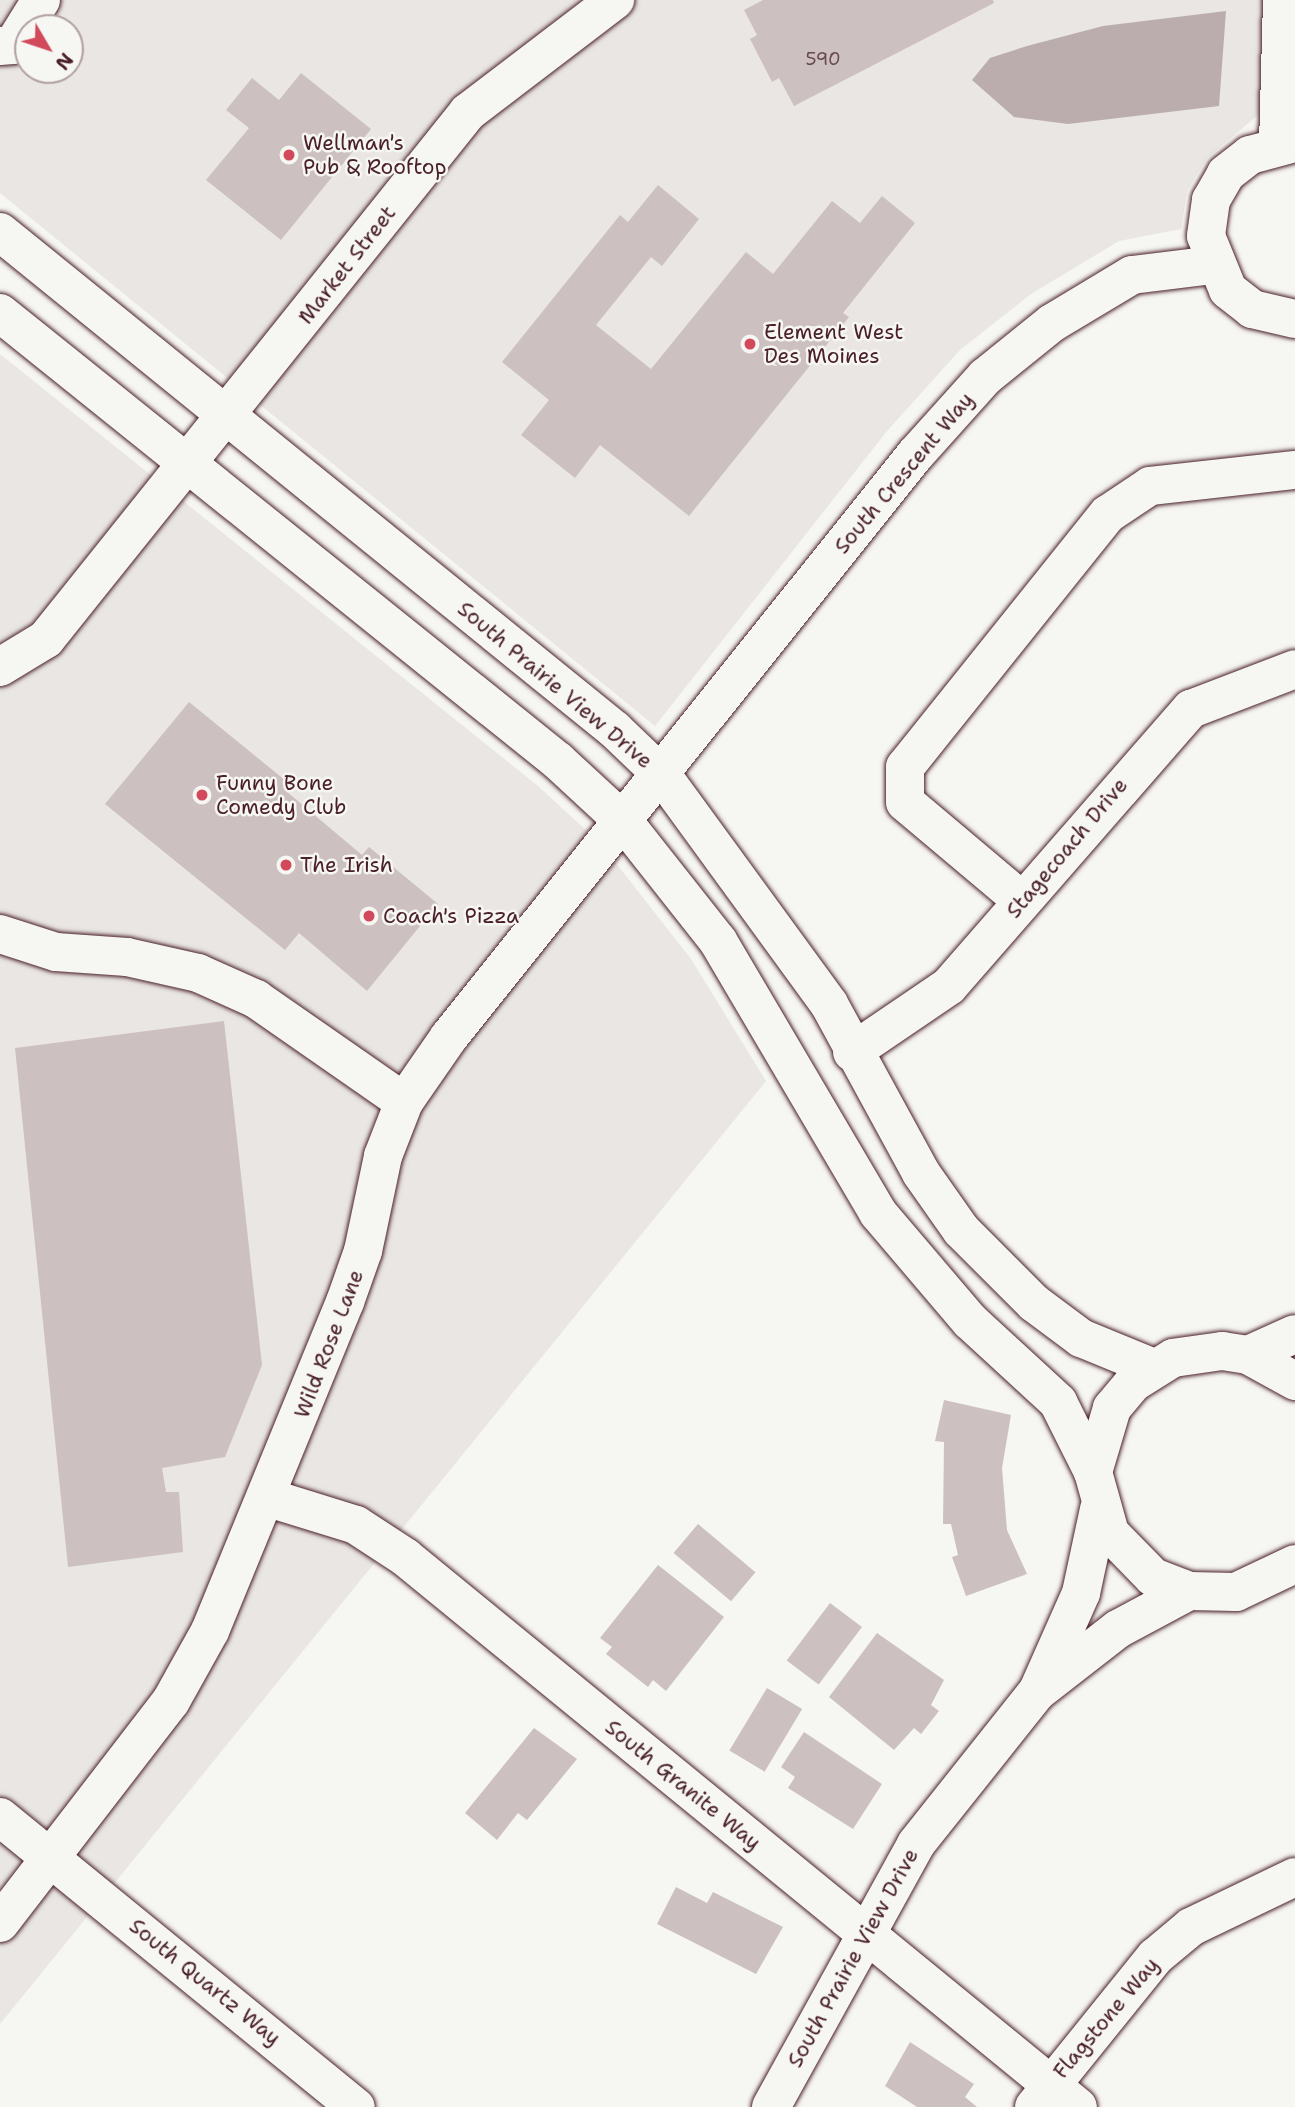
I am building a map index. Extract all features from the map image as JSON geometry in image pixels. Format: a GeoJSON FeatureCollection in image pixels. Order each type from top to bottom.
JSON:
{"type":"FeatureCollection","features":[{"type":"Feature","properties":{"kind":"street"},"geometry":{"type":"LineString","coordinates":[[0,46],[13,45],[41,0]]}},
{"type":"Feature","properties":{"kind":"street","name":"Market Street"},"geometry":{"type":"LineString","coordinates":[[0,667],[46,639],[190,464],[468,113],[615,0]]}},
{"type":"Feature","properties":{"kind":"street"},"geometry":{"type":"LineString","coordinates":[[1282,0],[1286,143],[1250,155],[1226,174],[1211,200],[1206,236],[1213,265],[1228,290],[1252,309],[1295,319]]}},
{"type":"Feature","properties":{"kind":"street","name":"South Prairie View Drive"},"geometry":{"type":"LineString","coordinates":[[0,232],[229,414],[662,775],[829,1004],[852,1052],[921,1173],[1003,1274],[1080,1338],[1154,1367]]}},
{"type":"Feature","properties":{"kind":"street","name":"South Crescent Way"},"geometry":{"type":"LineString","coordinates":[[662,775],[890,485],[985,377],[1052,323],[1132,275],[1213,265]]}},
{"type":"Feature","properties":{"kind":"street"},"geometry":{"type":"LineString","coordinates":[[0,313],[558,761],[624,822],[718,942],[878,1213],[971,1321],[1058,1402],[1129,1559],[1153,1577],[1189,1591],[1236,1592],[1285,1581]]}},
{"type":"Feature","properties":{"kind":"street"},"geometry":{"type":"LineString","coordinates":[[1020,900],[905,802],[905,767],[1108,514],[1150,486],[1295,470]]}},
{"type":"Feature","properties":{"kind":"street","name":"Stagecoach Drive"},"geometry":{"type":"LineString","coordinates":[[852,1052],[949,986],[1020,900],[1191,709],[1295,669]]}},
{"type":"Feature","properties":{"kind":"street","name":"Wild Rose Lane"},"geometry":{"type":"LineString","coordinates":[[0,1923],[53,1858],[171,1701],[269,1498],[363,1251],[383,1156],[404,1102],[662,775]]}},
{"type":"Feature","properties":{"kind":"street"},"geometry":{"type":"LineString","coordinates":[[0,934],[56,952],[127,957],[198,974],[256,999],[404,1102]]}},
{"type":"Feature","properties":{"kind":"street"},"geometry":{"type":"LineString","coordinates":[[1037,1692],[1081,1593],[1096,1490],[1112,1408],[1154,1367],[1196,1353],[1248,1355],[1295,1334]]}},
{"type":"Feature","properties":{"kind":"street"},"geometry":{"type":"LineString","coordinates":[[1248,1355],[1295,1381]]}},
{"type":"Feature","properties":{"kind":"street","name":"South Granite Way"},"geometry":{"type":"LineString","coordinates":[[269,1498],[356,1525],[389,1545],[863,1933],[1054,2100]]}},
{"type":"Feature","properties":{"kind":"street","name":"South Prairie View Drive"},"geometry":{"type":"LineString","coordinates":[[771,2107],[863,1933],[916,1844],[1037,1692],[1118,1629],[1189,1591]]}},
{"type":"Feature","properties":{"kind":"street","name":"South Quartz Way"},"geometry":{"type":"LineString","coordinates":[[0,1817],[356,2107]]}},
{"type":"Feature","properties":{"kind":"street","name":"Flagstone Way"},"geometry":{"type":"LineString","coordinates":[[1054,2100],[1155,1957],[1191,1927],[1295,1877]]}},
{"type":"Feature","properties":{"kind":"shaded area"},"geometry":{"type":"Polygon","coordinates":[[[0,0],[1265,0],[1264,110],[1207,158],[1187,191],[1181,229],[1119,241],[1031,294],[960,350],[887,431],[655,726],[0,193],[0,0]]]}},
{"type":"Feature","properties":{"kind":"shaded area"},"geometry":{"type":"Polygon","coordinates":[[[1226,11],[1219,106],[1068,124],[1014,117],[972,80],[990,58],[1027,46],[1103,26],[1226,11]]]}},
{"type":"Feature","properties":{"kind":"shaded area"},"geometry":{"type":"Polygon","coordinates":[[[0,354],[538,786],[601,844],[691,959],[766,1081],[0,2024],[0,354]]]}},
{"type":"Feature","properties":{"kind":"building"},"geometry":{"type":"Polygon","coordinates":[[[763,0],[993,0],[994,3],[794,106],[779,78],[772,82],[750,39],[757,35],[744,10],[763,0]]]}},
{"type":"Feature","properties":{"kind":"building","name":"Wellman's Pub & Rooftop"},"geometry":{"type":"Polygon","coordinates":[[[301,73],[371,129],[281,240],[206,180],[249,128],[226,110],[252,78],[279,100],[301,73]]]}},
{"type":"Feature","properties":{"kind":"building","name":"Element West Des Moines"},"geometry":{"type":"Polygon","coordinates":[[[658,185],[699,219],[662,266],[651,257],[596,325],[651,369],[746,252],[773,274],[832,201],[860,223],[882,196],[915,223],[843,313],[849,317],[689,516],[600,445],[575,478],[521,435],[549,400],[502,362],[620,215],[628,222],[658,185]]]}},
{"type":"Feature","properties":{"kind":"building"},"geometry":{"type":"Polygon","coordinates":[[[189,702],[291,785],[286,791],[362,855],[369,847],[438,904],[367,991],[299,933],[285,950],[105,804],[189,702]]]}},
{"type":"Feature","properties":{"kind":"building"},"geometry":{"type":"Polygon","coordinates":[[[224,1021],[262,1365],[225,1457],[162,1468],[166,1492],[179,1492],[183,1552],[68,1567],[15,1048],[224,1021]]]}},
{"type":"Feature","properties":{"kind":"building"},"geometry":{"type":"Polygon","coordinates":[[[944,1400],[1011,1415],[1002,1468],[1007,1530],[1027,1574],[966,1596],[952,1557],[958,1555],[951,1524],[943,1524],[944,1442],[935,1441],[944,1400]]]}},
{"type":"Feature","properties":{"kind":"building"},"geometry":{"type":"Polygon","coordinates":[[[698,1524],[755,1572],[731,1601],[674,1553],[698,1524]]]}},
{"type":"Feature","properties":{"kind":"building"},"geometry":{"type":"Polygon","coordinates":[[[658,1565],[724,1617],[666,1691],[653,1680],[648,1687],[606,1654],[612,1647],[600,1638],[658,1565]]]}},
{"type":"Feature","properties":{"kind":"building"},"geometry":{"type":"Polygon","coordinates":[[[830,1603],[862,1627],[819,1685],[787,1661],[830,1603]]]}},
{"type":"Feature","properties":{"kind":"building"},"geometry":{"type":"Polygon","coordinates":[[[877,1633],[944,1680],[931,1705],[939,1711],[921,1734],[914,1728],[894,1750],[829,1697],[877,1633]]]}},
{"type":"Feature","properties":{"kind":"building"},"geometry":{"type":"Polygon","coordinates":[[[767,1688],[802,1709],[765,1772],[729,1751],[767,1688]]]}},
{"type":"Feature","properties":{"kind":"building"},"geometry":{"type":"Polygon","coordinates":[[[534,1728],[577,1759],[527,1820],[518,1813],[497,1840],[465,1813],[534,1728]]]}},
{"type":"Feature","properties":{"kind":"building"},"geometry":{"type":"Polygon","coordinates":[[[804,1732],[882,1784],[853,1829],[788,1788],[795,1777],[781,1767],[804,1732]]]}},
{"type":"Feature","properties":{"kind":"building"},"geometry":{"type":"Polygon","coordinates":[[[676,1887],[707,1903],[713,1892],[783,1927],[756,1974],[657,1924],[676,1887]]]}},
{"type":"Feature","properties":{"kind":"building"},"geometry":{"type":"Polygon","coordinates":[[[910,2042],[974,2084],[965,2097],[977,2107],[917,2107],[885,2086],[910,2042]]]}},
{"type":"Feature","properties":{"kind":"place","name":"Wellman's Pub & Rooftop"},"geometry":{"type":"Point","coordinates":[289,155]}},
{"type":"Feature","properties":{"kind":"place","name":"Element West Des Moines"},"geometry":{"type":"Point","coordinates":[750,344]}},
{"type":"Feature","properties":{"kind":"place","name":"Funny Bone Comedy Club"},"geometry":{"type":"Point","coordinates":[202,795]}},
{"type":"Feature","properties":{"kind":"place","name":"The Irish"},"geometry":{"type":"Point","coordinates":[286,865]}},
{"type":"Feature","properties":{"kind":"place","name":"Coach's Pizza"},"geometry":{"type":"Point","coordinates":[369,916]}}]}
